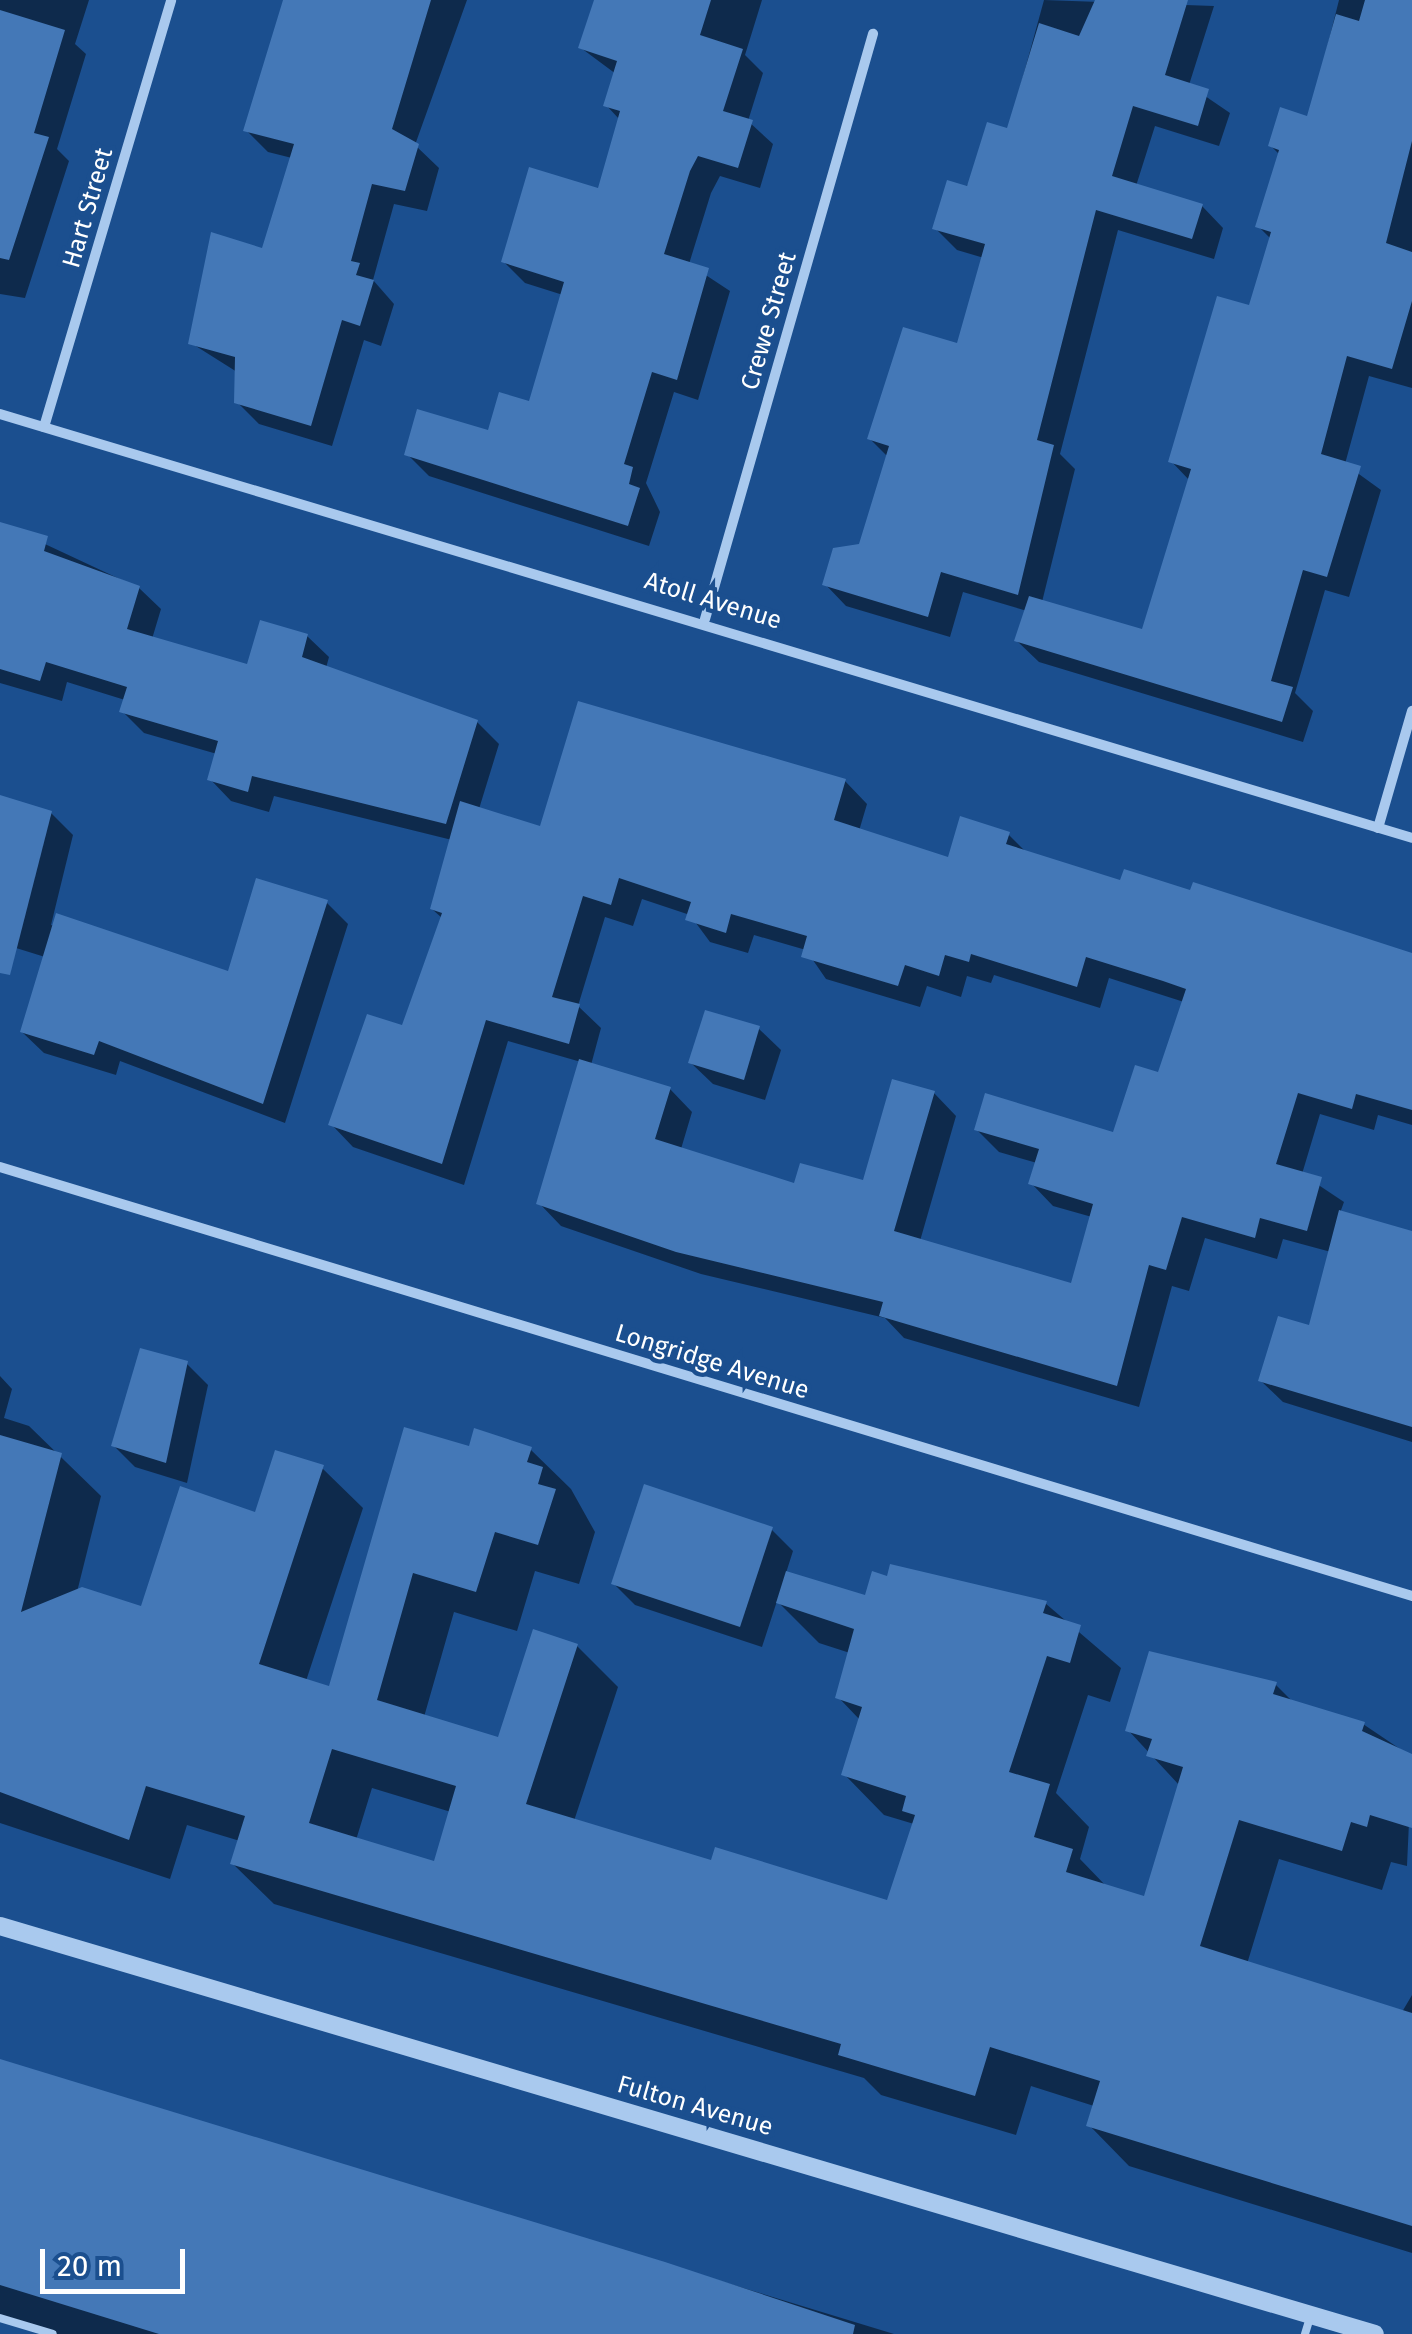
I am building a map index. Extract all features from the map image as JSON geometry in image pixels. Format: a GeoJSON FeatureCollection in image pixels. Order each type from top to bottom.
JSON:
{"type":"FeatureCollection","features":[{"type":"Feature","properties":{"kind":"street","name":"Hart Street"},"geometry":{"type":"LineString","coordinates":[[44,427],[170,0]]}},
{"type":"Feature","properties":{"kind":"street","name":"Crewe Street"},"geometry":{"type":"LineString","coordinates":[[705,619],[872,34]]}},
{"type":"Feature","properties":{"kind":"street","name":"Atoll Avenue"},"geometry":{"type":"LineString","coordinates":[[0,414],[705,619],[1412,838]]}},
{"type":"Feature","properties":{"kind":"street"},"geometry":{"type":"LineString","coordinates":[[1378,828],[1412,712]]}},
{"type":"Feature","properties":{"kind":"street","name":"Longridge Avenue"},"geometry":{"type":"LineString","coordinates":[[0,1167],[1412,1596]]}},
{"type":"Feature","properties":{"kind":"street","name":"Fulton Avenue"},"geometry":{"type":"LineString","coordinates":[[0,1926],[1375,2334]]}},
{"type":"Feature","properties":{"kind":"lane"},"geometry":{"type":"LineString","coordinates":[[1305,2334],[1311,2314]]}},
{"type":"Feature","properties":{"kind":"lane"},"geometry":{"type":"LineString","coordinates":[[0,2318],[53,2334]]}},
{"type":"Feature","properties":{"kind":"building"},"geometry":{"type":"Polygon","coordinates":[[[283,0],[431,0],[392,129],[419,144],[405,191],[372,184],[351,261],[360,263],[356,275],[374,280],[360,326],[342,320],[311,426],[234,403],[235,357],[188,344],[211,232],[262,248],[294,144],[243,131],[283,0]]]}},
{"type":"Feature","properties":{"kind":"building"},"geometry":{"type":"Polygon","coordinates":[[[594,0],[711,0],[700,35],[743,49],[723,111],[753,120],[738,168],[698,156],[664,254],[709,268],[677,380],[652,372],[624,464],[633,467],[629,484],[640,488],[628,526],[404,455],[417,409],[488,430],[499,392],[529,401],[564,282],[501,262],[529,167],[598,188],[620,111],[603,106],[617,61],[578,48],[594,0]]]}},
{"type":"Feature","properties":{"kind":"building"},"geometry":{"type":"Polygon","coordinates":[[[1095,0],[1188,0],[1165,75],[1209,89],[1198,126],[1133,106],[1112,176],[1203,204],[1192,239],[1096,210],[1037,440],[1054,445],[1018,595],[941,572],[928,617],[822,585],[833,548],[859,544],[889,446],[867,439],[903,327],[957,343],[985,244],[932,229],[947,180],[967,186],[987,122],[1007,128],[1039,23],[1079,36],[1095,0]]]}},
{"type":"Feature","properties":{"kind":"building"},"geometry":{"type":"Polygon","coordinates":[[[1365,0],[1412,0],[1412,141],[1386,243],[1412,252],[1412,301],[1392,369],[1347,356],[1321,454],[1361,466],[1327,577],[1303,570],[1271,681],[1293,687],[1282,722],[1014,641],[1029,596],[1142,629],[1191,469],[1168,462],[1217,296],[1249,305],[1271,232],[1255,227],[1279,150],[1268,146],[1280,107],[1307,116],[1336,14],[1359,21],[1365,0]]]}},
{"type":"Feature","properties":{"kind":"building"},"geometry":{"type":"Polygon","coordinates":[[[0,10],[65,30],[34,133],[49,137],[9,260],[0,258],[0,10]]]}},
{"type":"Feature","properties":{"kind":"building"},"geometry":{"type":"Polygon","coordinates":[[[0,522],[48,536],[44,551],[140,586],[127,629],[247,664],[260,620],[308,634],[302,657],[478,720],[446,824],[252,776],[248,792],[207,780],[218,741],[119,712],[127,687],[46,662],[40,681],[0,669],[0,522]]]}},
{"type":"Feature","properties":{"kind":"building"},"geometry":{"type":"Polygon","coordinates":[[[578,701],[846,779],[834,820],[948,857],[960,816],[1010,832],[1006,844],[1120,880],[1124,869],[1190,890],[1193,882],[1412,953],[1412,1110],[1356,1094],[1352,1109],[1298,1093],[1276,1164],[1322,1177],[1307,1231],[1260,1218],[1255,1238],[1182,1217],[1166,1270],[1149,1265],[1117,1386],[879,1316],[883,1302],[676,1252],[536,1204],[579,1059],[671,1087],[655,1139],[794,1183],[800,1163],[863,1180],[892,1079],[935,1091],[894,1231],[1071,1283],[1093,1204],[1028,1184],[1039,1149],[974,1130],[985,1093],[1113,1132],[1135,1065],[1158,1072],[1186,989],[1163,981],[1086,957],[1077,987],[971,954],[969,962],[945,955],[939,976],[905,965],[898,986],[801,957],[807,936],[731,914],[726,933],[685,920],[691,902],[619,878],[611,905],[583,896],[552,997],[580,1004],[569,1044],[486,1020],[442,1164],[328,1125],[367,1014],[402,1025],[442,913],[430,909],[460,801],[540,826],[578,701]]]}},
{"type":"Feature","properties":{"kind":"building"},"geometry":{"type":"Polygon","coordinates":[[[0,795],[52,811],[10,975],[0,973],[0,795]]]}},
{"type":"Feature","properties":{"kind":"building"},"geometry":{"type":"Polygon","coordinates":[[[256,878],[328,900],[263,1104],[99,1041],[94,1055],[20,1032],[56,913],[228,971],[256,878]]]}},
{"type":"Feature","properties":{"kind":"building"},"geometry":{"type":"Polygon","coordinates":[[[705,1010],[760,1026],[744,1080],[688,1063],[705,1010]]]}},
{"type":"Feature","properties":{"kind":"building"},"geometry":{"type":"Polygon","coordinates":[[[1339,1210],[1412,1231],[1412,1427],[1258,1381],[1278,1316],[1309,1325],[1339,1210]]]}},
{"type":"Feature","properties":{"kind":"building"},"geometry":{"type":"Polygon","coordinates":[[[140,1348],[188,1361],[166,1463],[111,1446],[140,1348]]]}},
{"type":"Feature","properties":{"kind":"building"},"geometry":{"type":"Polygon","coordinates":[[[404,1427],[469,1446],[474,1428],[532,1447],[527,1462],[543,1467],[538,1484],[556,1489],[538,1545],[495,1532],[476,1592],[413,1573],[377,1700],[498,1737],[533,1629],[578,1644],[526,1804],[711,1860],[715,1847],[887,1900],[915,1815],[902,1811],[906,1796],[841,1775],[862,1707],[835,1698],[854,1629],[776,1603],[786,1571],[865,1595],[872,1571],[887,1576],[890,1564],[1047,1601],[1043,1613],[1081,1625],[1070,1663],[1047,1656],[1009,1772],[1050,1784],[1034,1837],[1073,1849],[1066,1872],[1144,1896],[1183,1767],[1146,1756],[1152,1739],[1125,1731],[1149,1651],[1277,1682],[1273,1694],[1365,1722],[1362,1731],[1412,1754],[1412,1828],[1370,1815],[1367,1827],[1351,1822],[1342,1851],[1239,1820],[1200,1946],[1412,2013],[1412,2226],[1086,2126],[1100,2081],[990,2047],[975,2096],[838,2055],[841,2044],[230,1864],[245,1816],[146,1786],[129,1840],[0,1792],[0,1435],[62,1453],[21,1612],[82,1587],[141,1606],[180,1486],[255,1512],[275,1450],[324,1465],[259,1664],[329,1686],[404,1427]],[[332,1749],[309,1823],[434,1861],[456,1786],[332,1749]]]}},
{"type":"Feature","properties":{"kind":"building"},"geometry":{"type":"Polygon","coordinates":[[[644,1484],[773,1527],[740,1627],[611,1584],[644,1484]]]}},
{"type":"Feature","properties":{"kind":"building"},"geometry":{"type":"Polygon","coordinates":[[[0,2059],[665,2262],[855,2325],[853,2334],[159,2334],[0,2285],[0,2059]]]}}]}
